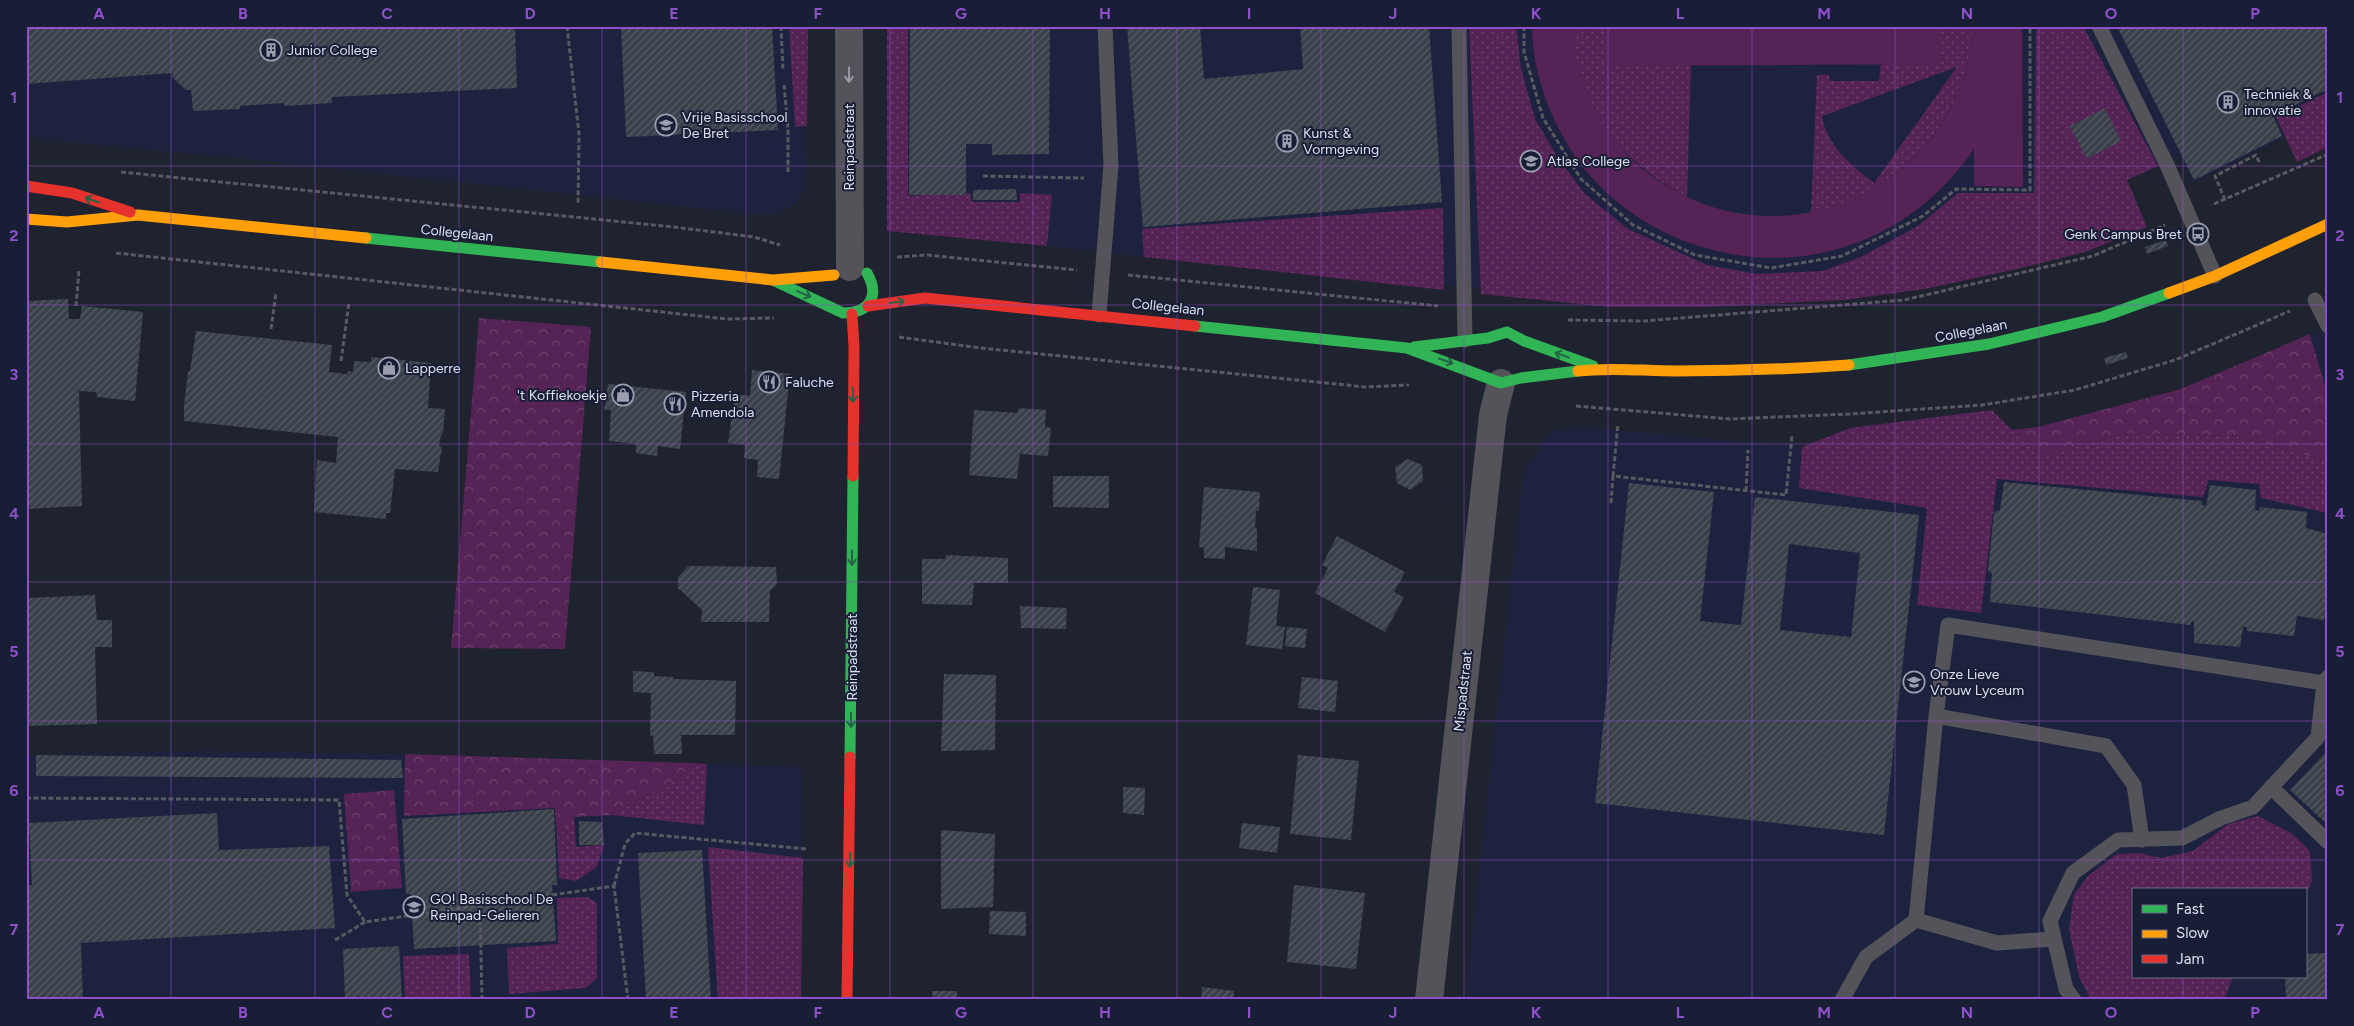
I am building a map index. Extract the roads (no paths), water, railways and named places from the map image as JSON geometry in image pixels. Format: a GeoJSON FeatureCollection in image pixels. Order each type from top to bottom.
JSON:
{"type":"FeatureCollection","features":[{"type":"Feature","properties":{"kind":"street","name":"Reinpadstraat"},"geometry":{"type":"LineString","coordinates":[[849,26],[850,272]]}},
{"type":"Feature","properties":{"kind":"street","name":"Collegelaan"},"geometry":{"type":"LineString","coordinates":[[26,186],[72,193],[138,215]]}},
{"type":"Feature","properties":{"kind":"street","name":"Collegelaan"},"geometry":{"type":"LineString","coordinates":[[26,219],[67,222],[138,215],[773,280],[850,272],[884,280]]}},
{"type":"Feature","properties":{"kind":"street","name":"Collegelaan"},"geometry":{"type":"LineString","coordinates":[[773,280],[843,313],[852,314],[861,312],[868,306],[925,298],[1407,348],[1503,374],[1599,368],[1638,371],[1754,371],[1852,365],[1890,360],[1989,344],[2102,317],[2215,276],[2328,224]]}},
{"type":"Feature","properties":{"kind":"street"},"geometry":{"type":"LineString","coordinates":[[835,308],[827,292],[850,272],[872,280],[874,289],[868,306]]}},
{"type":"Feature","properties":{"kind":"street","name":"Collegelaan"},"geometry":{"type":"LineString","coordinates":[[900,287],[925,298]]}},
{"type":"Feature","properties":{"kind":"street","name":"Reinpadstraat"},"geometry":{"type":"LineString","coordinates":[[848,1000],[854,347],[852,314]]}},
{"type":"Feature","properties":{"kind":"street","name":"Collegelaan"},"geometry":{"type":"LineString","coordinates":[[1407,348],[1465,340],[1486,342],[1507,332],[1526,346],[1599,368]]}},
{"type":"Feature","properties":{"kind":"street","name":"Mispadstraat"},"geometry":{"type":"LineString","coordinates":[[1430,1000],[1493,415],[1503,374]]}},
{"type":"Feature","properties":{"kind":"lane"},"geometry":{"type":"LineString","coordinates":[[1099,315],[1110,179],[1105,26]]}},
{"type":"Feature","properties":{"kind":"lane"},"geometry":{"type":"LineString","coordinates":[[1459,26],[1465,340]]}},
{"type":"Feature","properties":{"kind":"lane"},"geometry":{"type":"LineString","coordinates":[[2099,26],[2168,167],[2215,276]]}},
{"type":"Feature","properties":{"kind":"lane"},"geometry":{"type":"LineString","coordinates":[[2315,300],[2328,326]]}},
{"type":"Feature","properties":{"kind":"lane"},"geometry":{"type":"LineString","coordinates":[[1842,1000],[1866,957],[1916,920],[1936,716],[1948,625],[2326,680],[2318,737],[2253,807],[2221,818],[2182,838],[2118,840],[2073,873],[2050,921],[2066,989],[2074,1000]]}},
{"type":"Feature","properties":{"kind":"lane"},"geometry":{"type":"LineString","coordinates":[[1936,716],[2106,746],[2134,785],[2142,840]]}},
{"type":"Feature","properties":{"kind":"lane"},"geometry":{"type":"LineString","coordinates":[[2271,787],[2328,842]]}},
{"type":"Feature","properties":{"kind":"lane"},"geometry":{"type":"LineString","coordinates":[[1916,920],[1997,943],[2053,939]]}},
{"type":"Feature","properties":{"kind":"place","name":"Junior College"},"geometry":{"type":"Point","coordinates":[271,50]}},
{"type":"Feature","properties":{"kind":"place","name":"Techniek & innovatie"},"geometry":{"type":"Point","coordinates":[2228,102]}},
{"type":"Feature","properties":{"kind":"place","name":"Vrije Basisschool De Bret"},"geometry":{"type":"Point","coordinates":[666,125]}},
{"type":"Feature","properties":{"kind":"place","name":"Kunst & Vormgeving"},"geometry":{"type":"Point","coordinates":[1287,141]}},
{"type":"Feature","properties":{"kind":"place","name":"Atlas College"},"geometry":{"type":"Point","coordinates":[1531,161]}},
{"type":"Feature","properties":{"kind":"place","name":"Genk Campus Bret"},"geometry":{"type":"Point","coordinates":[2198,234]}},
{"type":"Feature","properties":{"kind":"place","name":"Lapperre"},"geometry":{"type":"Point","coordinates":[389,368]}},
{"type":"Feature","properties":{"kind":"place","name":"Faluche"},"geometry":{"type":"Point","coordinates":[769,382]}},
{"type":"Feature","properties":{"kind":"place","name":"'t Koffiekoekje"},"geometry":{"type":"Point","coordinates":[623,395]}},
{"type":"Feature","properties":{"kind":"place","name":"Pizzeria Amendola"},"geometry":{"type":"Point","coordinates":[675,404]}},
{"type":"Feature","properties":{"kind":"place","name":"Onze Lieve Vrouw Lyceum"},"geometry":{"type":"Point","coordinates":[1914,682]}},
{"type":"Feature","properties":{"kind":"place","name":"GO! Basisschool De Reinpad-Gelieren"},"geometry":{"type":"Point","coordinates":[414,907]}}]}
